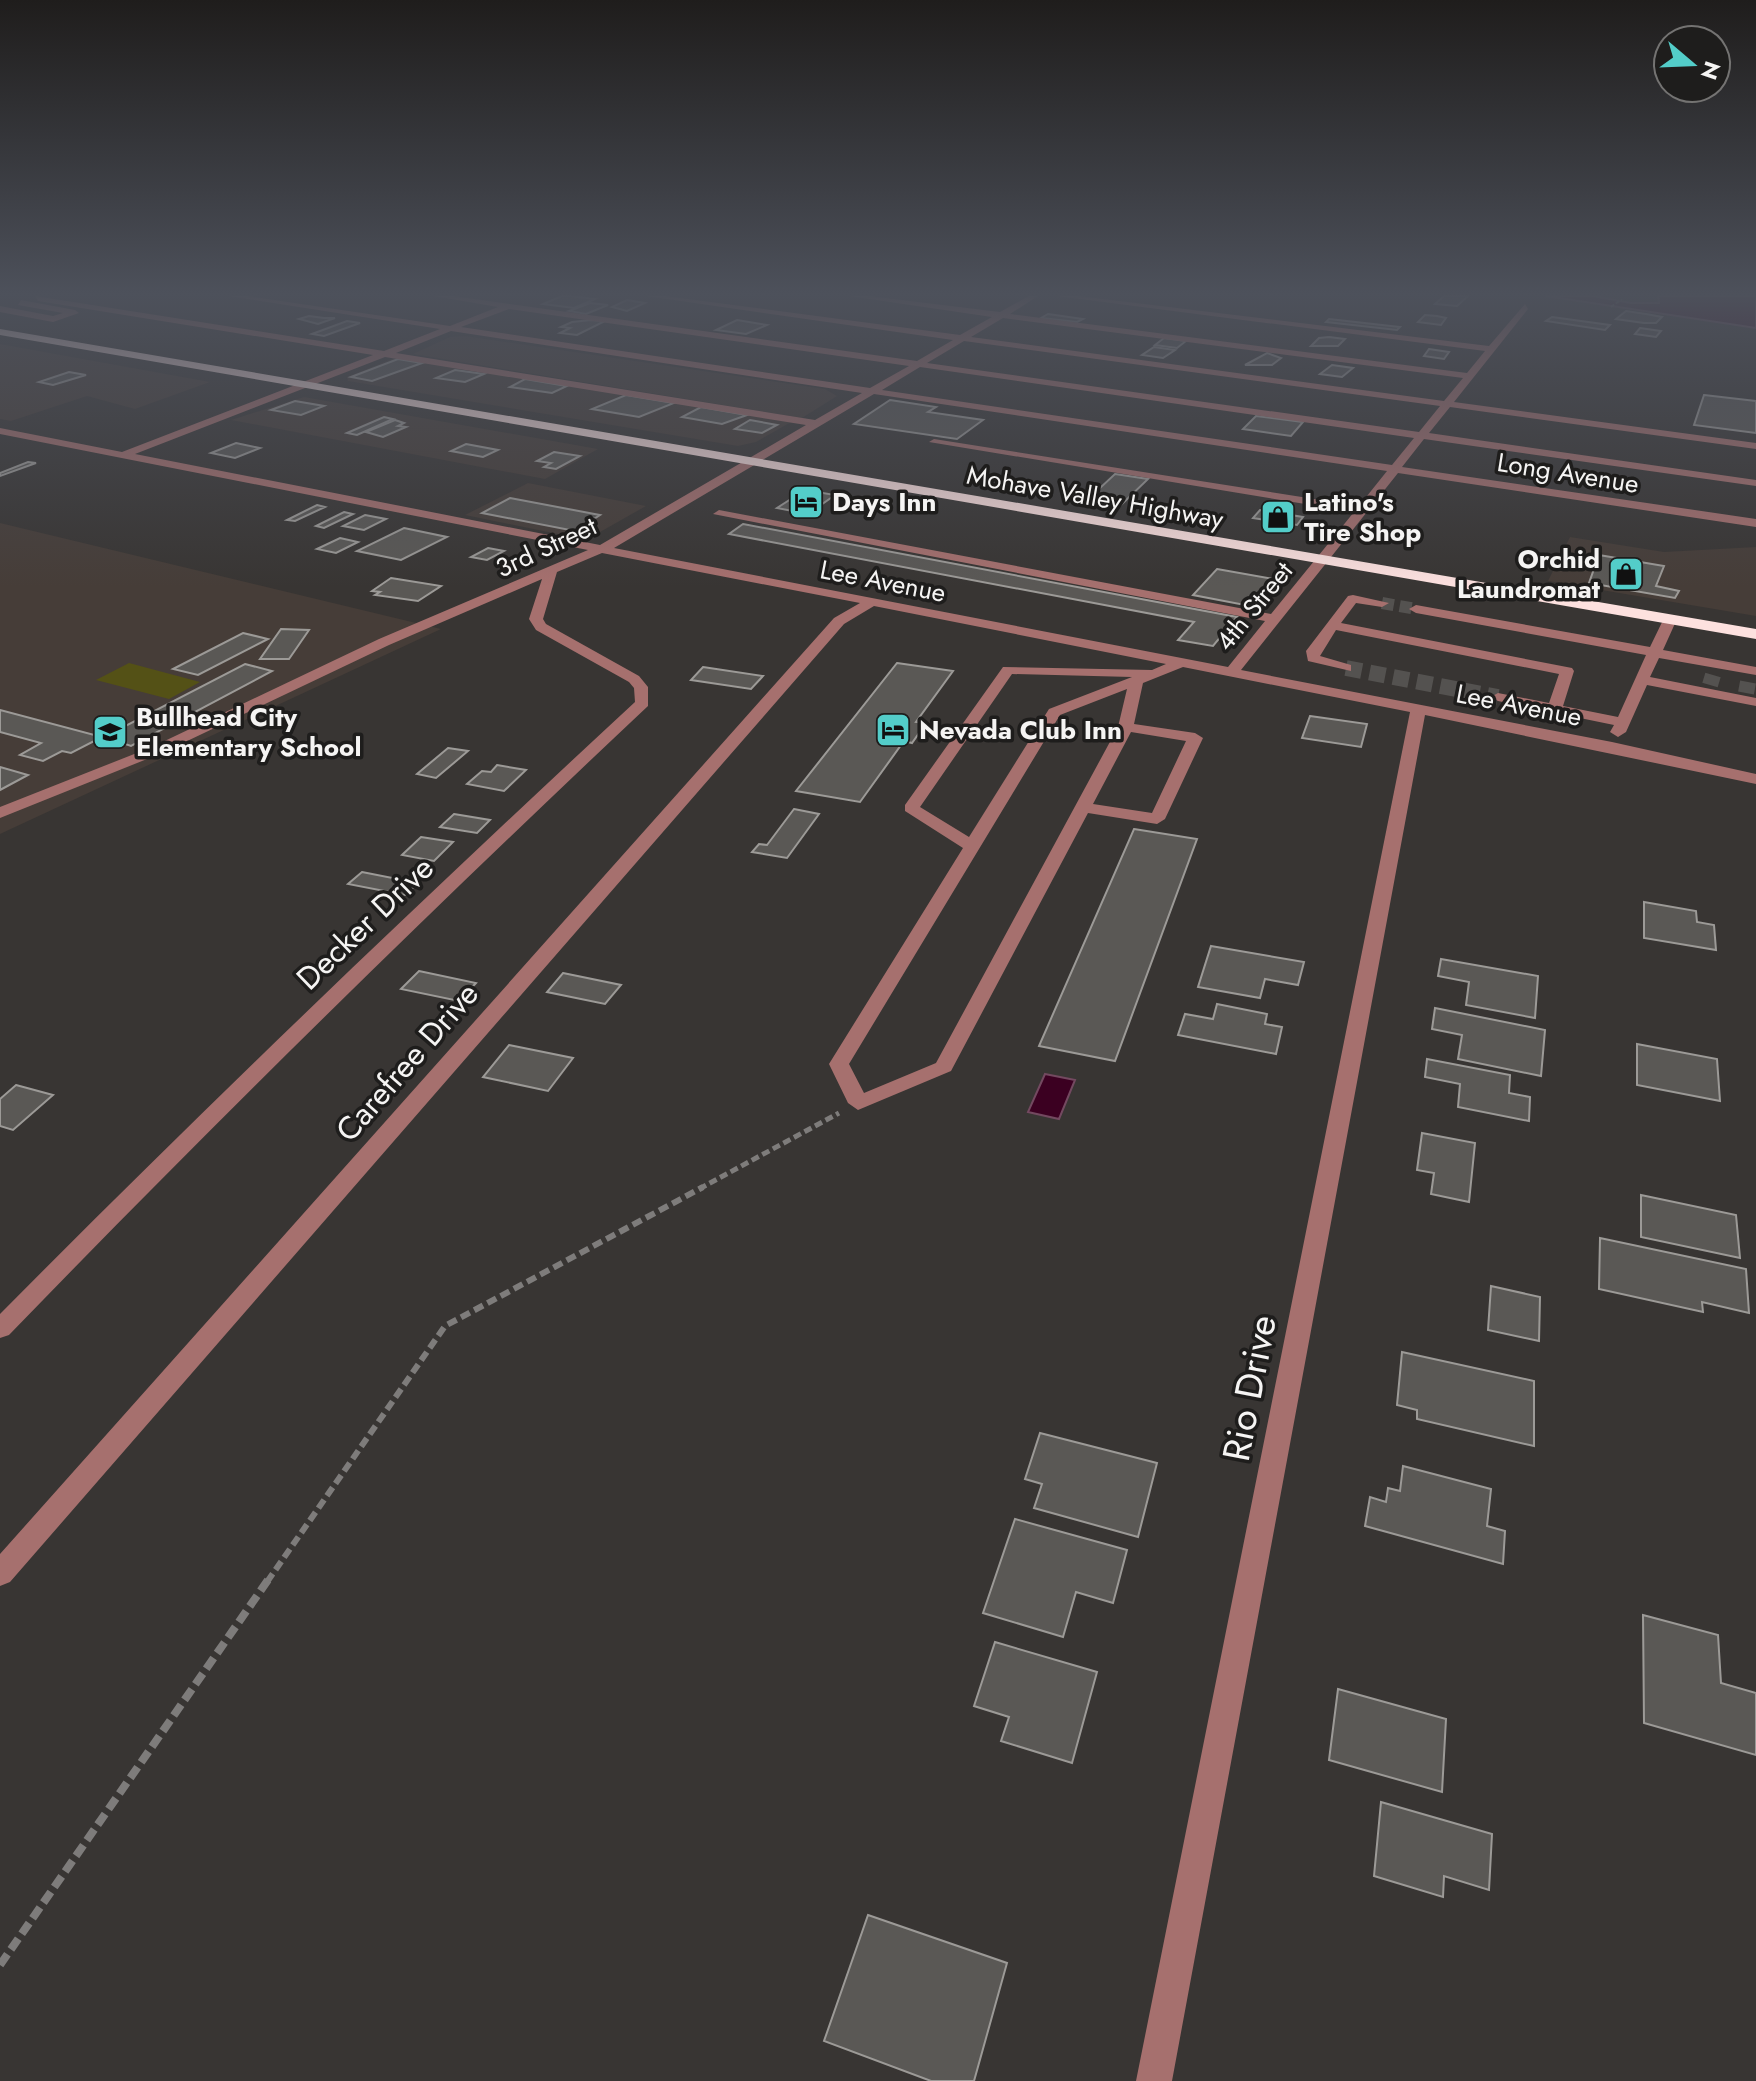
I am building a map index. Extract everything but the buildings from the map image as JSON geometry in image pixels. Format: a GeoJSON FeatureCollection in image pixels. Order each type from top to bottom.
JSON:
{"type":"FeatureCollection","features":[{"type":"Feature","properties":{"kind":"highway","name":"Mohave Valley Highway"},"geometry":{"type":"LineString","coordinates":[[354,393],[1756,634]]}},
{"type":"Feature","properties":{"kind":"street"},"geometry":{"type":"LineString","coordinates":[[125,455],[285,393]]}},
{"type":"Feature","properties":{"kind":"street"},"geometry":{"type":"LineString","coordinates":[[631,393],[817,424]]}},
{"type":"Feature","properties":{"kind":"street","name":"3rd Street"},"geometry":{"type":"LineString","coordinates":[[0,813],[54,794],[384,642],[551,572],[596,550],[868,393]]}},
{"type":"Feature","properties":{"kind":"street","name":"Long Avenue"},"geometry":{"type":"LineString","coordinates":[[886,393],[1756,523]]}},
{"type":"Feature","properties":{"kind":"street"},"geometry":{"type":"LineString","coordinates":[[1122,393],[1756,483]]}},
{"type":"Feature","properties":{"kind":"street"},"geometry":{"type":"LineString","coordinates":[[1369,393],[1756,446]]}},
{"type":"Feature","properties":{"kind":"street","name":"4th Street"},"geometry":{"type":"LineString","coordinates":[[1231,673],[1457,393]]}},
{"type":"Feature","properties":{"kind":"street","name":"Lee Avenue"},"geometry":{"type":"LineString","coordinates":[[0,431],[1612,747],[1756,779]]}},
{"type":"Feature","properties":{"kind":"street"},"geometry":{"type":"LineString","coordinates":[[934,442],[1363,510]]}},
{"type":"Feature","properties":{"kind":"street"},"geometry":{"type":"LineString","coordinates":[[719,514],[1275,619]]}},
{"type":"Feature","properties":{"kind":"street","name":"Decker Drive"},"geometry":{"type":"LineString","coordinates":[[0,1329],[200,1125],[401,928],[643,703],[641,687],[634,679],[541,627],[536,619],[551,572]]}},
{"type":"Feature","properties":{"kind":"street"},"geometry":{"type":"LineString","coordinates":[[1346,668],[1313,658],[1313,651],[1353,599],[1382,603]]}},
{"type":"Feature","properties":{"kind":"street","name":"Carefree Drive"},"geometry":{"type":"LineString","coordinates":[[0,1574],[839,621],[870,603]]}},
{"type":"Feature","properties":{"kind":"street"},"geometry":{"type":"LineString","coordinates":[[1416,609],[1575,655]]}},
{"type":"Feature","properties":{"kind":"street"},"geometry":{"type":"LineString","coordinates":[[1612,747],[1670,619]]}},
{"type":"Feature","properties":{"kind":"street"},"geometry":{"type":"LineString","coordinates":[[1335,626],[1575,655],[1655,652],[1712,679],[1750,686]]}},
{"type":"Feature","properties":{"kind":"street"},"geometry":{"type":"LineString","coordinates":[[1555,709],[1575,655]]}},
{"type":"Feature","properties":{"kind":"street"},"geometry":{"type":"LineString","coordinates":[[1136,682],[1126,727],[944,1067],[858,1103],[839,1064],[1054,712],[1179,664]]}},
{"type":"Feature","properties":{"kind":"street"},"geometry":{"type":"LineString","coordinates":[[973,847],[911,808],[1008,670],[1156,673]]}},
{"type":"Feature","properties":{"kind":"street"},"geometry":{"type":"LineString","coordinates":[[1641,680],[1712,679],[1750,686]]}},
{"type":"Feature","properties":{"kind":"street"},"geometry":{"type":"LineString","coordinates":[[1498,697],[1622,722]]}},
{"type":"Feature","properties":{"kind":"street","name":"Rio Drive"},"geometry":{"type":"LineString","coordinates":[[1154,2081],[1418,710]]}},
{"type":"Feature","properties":{"kind":"street"},"geometry":{"type":"LineString","coordinates":[[1084,807],[1157,819],[1195,738],[1126,727]]}},
{"type":"Feature","properties":{"kind":"path"},"geometry":{"type":"LineString","coordinates":[[0,1965],[445,1326],[858,1103]]}},
{"type":"Feature","properties":{"kind":"shaded area"},"geometry":{"type":"Polygon","coordinates":[[[0,393],[179,393],[135,409],[87,396],[11,421],[0,419],[0,393]]]}},
{"type":"Feature","properties":{"kind":"shaded area"},"geometry":{"type":"Polygon","coordinates":[[[421,393],[624,393],[793,421],[756,442],[738,446],[421,393]]]}},
{"type":"Feature","properties":{"kind":"shaded area"},"geometry":{"type":"Polygon","coordinates":[[[651,393],[832,393],[837,396],[802,418],[651,393]]]}},
{"type":"Feature","properties":{"kind":"shaded area"},"geometry":{"type":"Polygon","coordinates":[[[304,397],[598,449],[545,479],[231,420],[304,397]]]}},
{"type":"Feature","properties":{"kind":"shaded area"},"geometry":{"type":"Polygon","coordinates":[[[528,483],[646,506],[593,536],[577,538],[465,515],[528,483]]]}},
{"type":"Feature","properties":{"kind":"shaded area","name":"Bullhead City Elementary School"},"geometry":{"type":"Polygon","coordinates":[[[0,523],[441,629],[0,834],[0,523]]]}},
{"type":"Feature","properties":{"kind":"shaded area"},"geometry":{"type":"Polygon","coordinates":[[[1570,537],[1664,552],[1756,547],[1756,616],[1548,581],[1570,537]]]}},
{"type":"Feature","properties":{"kind":"shaded area"},"geometry":{"type":"Polygon","coordinates":[[[129,663],[200,682],[169,699],[96,680],[129,663]]]}},
{"type":"Feature","properties":{"kind":"shaded area"},"geometry":{"type":"Polygon","coordinates":[[[1045,1074],[1075,1080],[1059,1119],[1028,1112],[1045,1074]]]}},
{"type":"Feature","properties":{"kind":"tunnel"},"geometry":{"type":"LineString","coordinates":[[1382,603],[1416,609]]}},
{"type":"Feature","properties":{"kind":"tunnel"},"geometry":{"type":"LineString","coordinates":[[1346,668],[1498,697]]}},
{"type":"Feature","properties":{"kind":"tunnel"},"geometry":{"type":"LineString","coordinates":[[1710,685],[1713,675]]}},
{"type":"Feature","properties":{"kind":"tunnel"},"geometry":{"type":"LineString","coordinates":[[1746,693],[1748,682]]}},
{"type":"Feature","properties":{"kind":"place","name":"Days Inn"},"geometry":{"type":"Point","coordinates":[806,502]}},
{"type":"Feature","properties":{"kind":"place","name":"Latino's Tire Shop"},"geometry":{"type":"Point","coordinates":[1278,517]}},
{"type":"Feature","properties":{"kind":"place","name":"Orchid Laundromat"},"geometry":{"type":"Point","coordinates":[1626,574]}},
{"type":"Feature","properties":{"kind":"place","name":"Nevada Club Inn"},"geometry":{"type":"Point","coordinates":[893,730]}},
{"type":"Feature","properties":{"kind":"place","name":"Bullhead City Elementary School"},"geometry":{"type":"Point","coordinates":[110,732]}}]}
